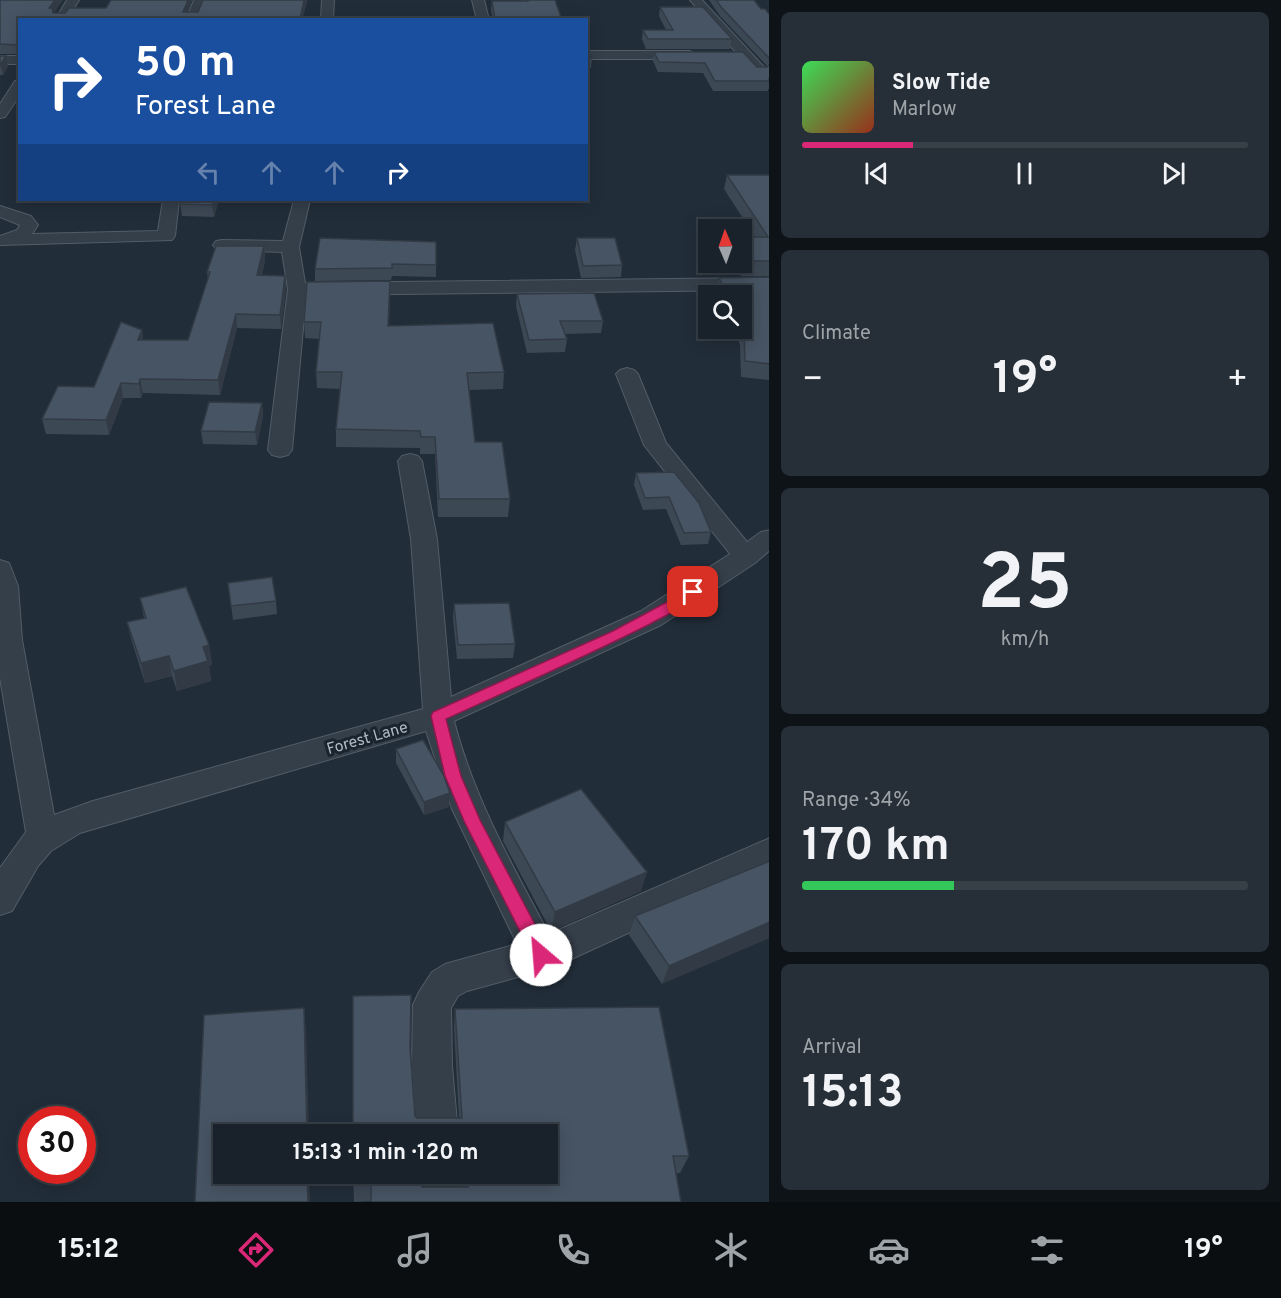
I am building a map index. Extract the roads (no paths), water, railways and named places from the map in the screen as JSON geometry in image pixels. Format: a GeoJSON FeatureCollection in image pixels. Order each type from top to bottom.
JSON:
{"type":"FeatureCollection","features":[{"type":"Feature","properties":{"kind":"street"},"geometry":{"type":"LineString","coordinates":[[62,18],[73,0]]}},
{"type":"Feature","properties":{"kind":"street"},"geometry":{"type":"LineString","coordinates":[[193,18],[200,0]]}},
{"type":"Feature","properties":{"kind":"street"},"geometry":{"type":"LineString","coordinates":[[327,18],[328,0]]}},
{"type":"Feature","properties":{"kind":"street"},"geometry":{"type":"LineString","coordinates":[[478,0],[482,18]]}},
{"type":"Feature","properties":{"kind":"street"},"geometry":{"type":"LineString","coordinates":[[696,0],[760,71]]}},
{"type":"Feature","properties":{"kind":"street"},"geometry":{"type":"LineString","coordinates":[[588,55],[700,55]]}},
{"type":"Feature","properties":{"kind":"street"},"geometry":{"type":"LineString","coordinates":[[722,55],[745,55]]}},
{"type":"Feature","properties":{"kind":"street"},"geometry":{"type":"LineString","coordinates":[[0,60],[18,60]]}},
{"type":"Feature","properties":{"kind":"street"},"geometry":{"type":"LineString","coordinates":[[3,117],[18,88]]}},
{"type":"Feature","properties":{"kind":"street"},"geometry":{"type":"LineString","coordinates":[[5,241],[166,236],[171,201]]}},
{"type":"Feature","properties":{"kind":"street"},"geometry":{"type":"LineString","coordinates":[[280,450],[297,289],[290,247],[302,201]]}},
{"type":"Feature","properties":{"kind":"street"},"geometry":{"type":"LineString","coordinates":[[0,211],[25,220],[29,225],[23,234],[5,241]]}},
{"type":"Feature","properties":{"kind":"street"},"geometry":{"type":"LineString","coordinates":[[222,245],[290,247]]}},
{"type":"Feature","properties":{"kind":"street"},"geometry":{"type":"LineString","coordinates":[[297,289],[769,284]]}},
{"type":"Feature","properties":{"kind":"street"},"geometry":{"type":"LineString","coordinates":[[627,374],[655,445],[746,556]]}},
{"type":"Feature","properties":{"kind":"street"},"geometry":{"type":"LineString","coordinates":[[410,461],[424,539],[438,716],[453,776],[541,955]]}},
{"type":"Feature","properties":{"kind":"street","name":"Forest Lane"},"geometry":{"type":"LineString","coordinates":[[0,900],[29,854],[44,837],[59,827],[93,814],[438,716],[651,618],[769,539]]}},
{"type":"Feature","properties":{"kind":"street"},"geometry":{"type":"LineString","coordinates":[[0,569],[5,586],[8,640],[39,822],[44,837]]}},
{"type":"Feature","properties":{"kind":"street"},"geometry":{"type":"LineString","coordinates":[[436,1124],[432,1066],[432,1005],[438,993],[458,976],[541,955],[769,852]]}},
{"type":"Feature","properties":{"kind":"street"},"geometry":{"type":"LineString","coordinates":[[441,1184],[443,1202]]}}]}
